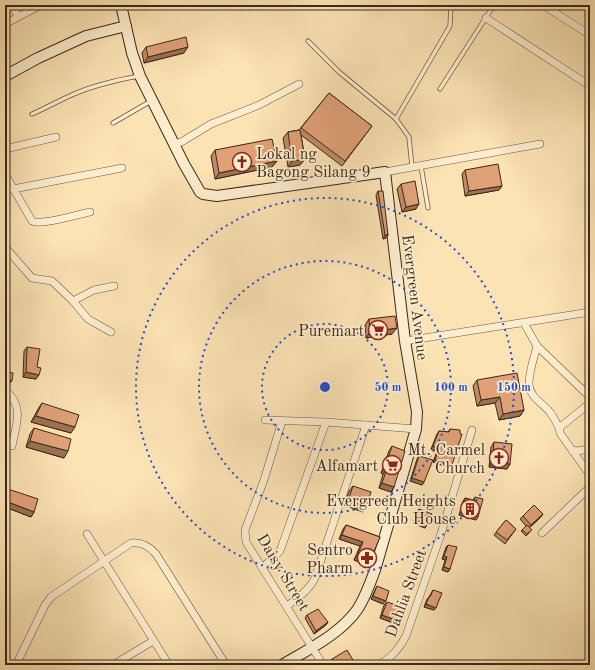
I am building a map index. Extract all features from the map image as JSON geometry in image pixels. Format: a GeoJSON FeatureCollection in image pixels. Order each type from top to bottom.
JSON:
{"type":"FeatureCollection","features":[{"type":"Feature","properties":{"kind":"street"},"geometry":{"type":"LineString","coordinates":[[12,5],[18,16]]}},
{"type":"Feature","properties":{"kind":"street"},"geometry":{"type":"LineString","coordinates":[[5,24],[41,5]]}},
{"type":"Feature","properties":{"kind":"street"},"geometry":{"type":"LineString","coordinates":[[121,5],[132,53],[140,76],[188,172],[200,192],[203,194],[216,196],[385,172],[540,144]]}},
{"type":"Feature","properties":{"kind":"street"},"geometry":{"type":"LineString","coordinates":[[543,5],[590,35]]}},
{"type":"Feature","properties":{"kind":"street"},"geometry":{"type":"LineString","coordinates":[[486,18],[590,86]]}},
{"type":"Feature","properties":{"kind":"street"},"geometry":{"type":"LineString","coordinates":[[5,76],[38,58],[86,36],[126,26]]}},
{"type":"Feature","properties":{"kind":"street"},"geometry":{"type":"LineString","coordinates":[[174,145],[211,124],[259,105],[299,84]]}},
{"type":"Feature","properties":{"kind":"street"},"geometry":{"type":"LineString","coordinates":[[5,149],[56,137]]}},
{"type":"Feature","properties":{"kind":"street"},"geometry":{"type":"LineString","coordinates":[[13,189],[122,168]]}},
{"type":"Feature","properties":{"kind":"street","name":"Evergreen Avenue"},"geometry":{"type":"LineString","coordinates":[[282,665],[340,628],[358,609],[367,592],[416,429],[417,412],[405,342],[385,172]]}},
{"type":"Feature","properties":{"kind":"street"},"geometry":{"type":"LineString","coordinates":[[5,174],[32,221],[36,223],[90,212]]}},
{"type":"Feature","properties":{"kind":"street"},"geometry":{"type":"LineString","coordinates":[[5,247],[32,278],[52,281],[73,301],[88,319],[111,332]]}},
{"type":"Feature","properties":{"kind":"street"},"geometry":{"type":"LineString","coordinates":[[73,301],[94,290],[114,286]]}},
{"type":"Feature","properties":{"kind":"street"},"geometry":{"type":"LineString","coordinates":[[405,342],[590,312]]}},
{"type":"Feature","properties":{"kind":"street"},"geometry":{"type":"LineString","coordinates":[[524,323],[537,346],[590,396]]}},
{"type":"Feature","properties":{"kind":"street"},"geometry":{"type":"LineString","coordinates":[[537,346],[529,385],[530,390],[556,420],[560,433],[590,476]]}},
{"type":"Feature","properties":{"kind":"street"},"geometry":{"type":"LineString","coordinates":[[5,390],[11,395],[16,403],[18,412],[12,446]]}},
{"type":"Feature","properties":{"kind":"street"},"geometry":{"type":"LineString","coordinates":[[558,428],[590,403]]}},
{"type":"Feature","properties":{"kind":"street"},"geometry":{"type":"LineString","coordinates":[[266,420],[326,422],[416,429]]}},
{"type":"Feature","properties":{"kind":"street","name":"Daisy Street"},"geometry":{"type":"LineString","coordinates":[[282,421],[264,480],[245,530],[246,542],[323,665]]}},
{"type":"Feature","properties":{"kind":"street"},"geometry":{"type":"LineString","coordinates":[[263,567],[280,551],[326,422]]}},
{"type":"Feature","properties":{"kind":"street"},"geometry":{"type":"LineString","coordinates":[[287,606],[312,585],[366,425]]}},
{"type":"Feature","properties":{"kind":"street","name":"Dahlia Street"},"geometry":{"type":"LineString","coordinates":[[379,665],[389,659],[399,648],[406,636],[441,534],[472,430]]}},
{"type":"Feature","properties":{"kind":"street"},"geometry":{"type":"LineString","coordinates":[[572,450],[577,452],[590,449]]}},
{"type":"Feature","properties":{"kind":"street"},"geometry":{"type":"LineString","coordinates":[[542,533],[590,488]]}},
{"type":"Feature","properties":{"kind":"street"},"geometry":{"type":"LineString","coordinates":[[87,534],[169,665]]}},
{"type":"Feature","properties":{"kind":"street"},"geometry":{"type":"LineString","coordinates":[[16,665],[45,605],[51,597],[131,543],[138,542],[150,548],[156,554],[226,665]]}},
{"type":"Feature","properties":{"kind":"street"},"geometry":{"type":"LineString","coordinates":[[113,665],[154,640]]}},
{"type":"Feature","properties":{"kind":"lane"},"geometry":{"type":"LineString","coordinates":[[396,119],[450,26],[451,5]]}},
{"type":"Feature","properties":{"kind":"lane"},"geometry":{"type":"LineString","coordinates":[[440,89],[494,5]]}},
{"type":"Feature","properties":{"kind":"lane"},"geometry":{"type":"LineString","coordinates":[[308,41],[339,72],[396,119],[409,137],[412,167]]}},
{"type":"Feature","properties":{"kind":"lane"},"geometry":{"type":"LineString","coordinates":[[32,114],[73,94],[92,87],[113,80],[140,76]]}},
{"type":"Feature","properties":{"kind":"lane"},"geometry":{"type":"LineString","coordinates":[[113,123],[152,100]]}},
{"type":"Feature","properties":{"kind":"lane"},"geometry":{"type":"LineString","coordinates":[[421,166],[428,208]]}},
{"type":"Feature","properties":{"kind":"building"},"geometry":{"type":"Polygon","coordinates":[[[186,37],[188,47],[148,57],[146,47],[186,37]]]}},
{"type":"Feature","properties":{"kind":"building"},"geometry":{"type":"Polygon","coordinates":[[[329,93],[372,126],[345,161],[301,128],[329,93]]]}},
{"type":"Feature","properties":{"kind":"building"},"geometry":{"type":"Polygon","coordinates":[[[300,130],[305,159],[292,161],[288,132],[300,130]]]}},
{"type":"Feature","properties":{"kind":"building","name":"Lokal ng Bagong Silang 9"},"geometry":{"type":"Polygon","coordinates":[[[272,139],[277,161],[219,173],[215,150],[272,139]]]}},
{"type":"Feature","properties":{"kind":"building"},"geometry":{"type":"Polygon","coordinates":[[[498,164],[502,186],[469,191],[465,170],[498,164]]]}},
{"type":"Feature","properties":{"kind":"building"},"geometry":{"type":"Polygon","coordinates":[[[415,181],[419,204],[406,207],[401,184],[415,181]]]}},
{"type":"Feature","properties":{"kind":"building"},"geometry":{"type":"Polygon","coordinates":[[[378,191],[383,191],[388,235],[385,235],[378,191]]]}},
{"type":"Feature","properties":{"kind":"building"},"geometry":{"type":"Polygon","coordinates":[[[395,316],[397,328],[370,332],[369,319],[395,316]]]}},
{"type":"Feature","properties":{"kind":"building"},"geometry":{"type":"Polygon","coordinates":[[[27,347],[40,349],[37,367],[41,368],[39,375],[26,372],[27,347]]]}},
{"type":"Feature","properties":{"kind":"building"},"geometry":{"type":"Polygon","coordinates":[[[5,371],[13,373],[12,381],[5,379],[5,371]]]}},
{"type":"Feature","properties":{"kind":"building"},"geometry":{"type":"Polygon","coordinates":[[[517,373],[524,410],[503,414],[500,397],[481,400],[477,380],[517,373]]]}},
{"type":"Feature","properties":{"kind":"building"},"geometry":{"type":"Polygon","coordinates":[[[42,403],[79,415],[75,427],[36,416],[42,403]]]}},
{"type":"Feature","properties":{"kind":"building"},"geometry":{"type":"Polygon","coordinates":[[[34,428],[71,439],[68,451],[30,441],[34,428]]]}},
{"type":"Feature","properties":{"kind":"building"},"geometry":{"type":"Polygon","coordinates":[[[450,429],[460,430],[460,434],[462,434],[452,465],[435,460],[439,449],[433,446],[439,431],[449,432],[450,429]]]}},
{"type":"Feature","properties":{"kind":"building","name":"Mt. Carmel Church"},"geometry":{"type":"Polygon","coordinates":[[[494,442],[512,444],[510,464],[492,462],[494,442]]]}},
{"type":"Feature","properties":{"kind":"building"},"geometry":{"type":"Polygon","coordinates":[[[392,446],[405,451],[394,487],[382,483],[392,446]]]}},
{"type":"Feature","properties":{"kind":"building"},"geometry":{"type":"Polygon","coordinates":[[[419,456],[433,460],[424,482],[412,478],[419,456]]]}},
{"type":"Feature","properties":{"kind":"building"},"geometry":{"type":"Polygon","coordinates":[[[5,480],[8,489],[38,499],[34,512],[8,502],[10,495],[5,497],[5,480]]]}},
{"type":"Feature","properties":{"kind":"building"},"geometry":{"type":"Polygon","coordinates":[[[353,486],[371,492],[366,507],[348,501],[353,486]]]}},
{"type":"Feature","properties":{"kind":"building","name":"Evergreen Heights Club House"},"geometry":{"type":"Polygon","coordinates":[[[475,497],[483,499],[478,517],[461,512],[465,498],[474,501],[475,497]]]}},
{"type":"Feature","properties":{"kind":"building"},"geometry":{"type":"Polygon","coordinates":[[[534,505],[543,514],[531,525],[523,516],[534,505]]]}},
{"type":"Feature","properties":{"kind":"building"},"geometry":{"type":"Polygon","coordinates":[[[419,509],[432,514],[428,524],[415,520],[419,509]]]}},
{"type":"Feature","properties":{"kind":"building"},"geometry":{"type":"Polygon","coordinates":[[[506,520],[516,529],[507,540],[496,532],[506,520]]]}},
{"type":"Feature","properties":{"kind":"building"},"geometry":{"type":"Polygon","coordinates":[[[346,525],[380,537],[370,561],[357,556],[363,542],[342,535],[346,525]]]}},
{"type":"Feature","properties":{"kind":"building"},"geometry":{"type":"Polygon","coordinates":[[[527,525],[532,530],[527,534],[522,530],[527,525]]]}},
{"type":"Feature","properties":{"kind":"building"},"geometry":{"type":"Polygon","coordinates":[[[448,545],[457,547],[450,569],[444,567],[447,557],[444,556],[448,545]]]}},
{"type":"Feature","properties":{"kind":"building"},"geometry":{"type":"Polygon","coordinates":[[[377,586],[389,591],[386,601],[373,596],[377,586]]]}},
{"type":"Feature","properties":{"kind":"building"},"geometry":{"type":"Polygon","coordinates":[[[433,590],[442,593],[436,608],[426,604],[433,590]]]}},
{"type":"Feature","properties":{"kind":"building"},"geometry":{"type":"Polygon","coordinates":[[[387,602],[402,607],[398,621],[382,615],[387,602]]]}},
{"type":"Feature","properties":{"kind":"building"},"geometry":{"type":"Polygon","coordinates":[[[318,609],[328,622],[316,631],[307,615],[318,609]]]}},
{"type":"Feature","properties":{"kind":"building"},"geometry":{"type":"Polygon","coordinates":[[[347,650],[356,665],[336,665],[332,659],[347,650]]]}},
{"type":"Feature","properties":{"kind":"building"},"geometry":{"type":"Polygon","coordinates":[[[264,661],[267,665],[257,665],[264,661]]]}},
{"type":"Feature","properties":{"kind":"place","name":"Lokal ng Bagong Silang 9"},"geometry":{"type":"Point","coordinates":[242,162]}},
{"type":"Feature","properties":{"kind":"place","name":"Puremart"},"geometry":{"type":"Point","coordinates":[378,330]}},
{"type":"Feature","properties":{"kind":"place","name":"Mt. Carmel Church"},"geometry":{"type":"Point","coordinates":[499,458]}},
{"type":"Feature","properties":{"kind":"place","name":"Alfamart"},"geometry":{"type":"Point","coordinates":[392,465]}},
{"type":"Feature","properties":{"kind":"place","name":"Evergreen Heights Club House"},"geometry":{"type":"Point","coordinates":[470,509]}},
{"type":"Feature","properties":{"kind":"place","name":"Sentro Pharm"},"geometry":{"type":"Point","coordinates":[367,558]}}]}
